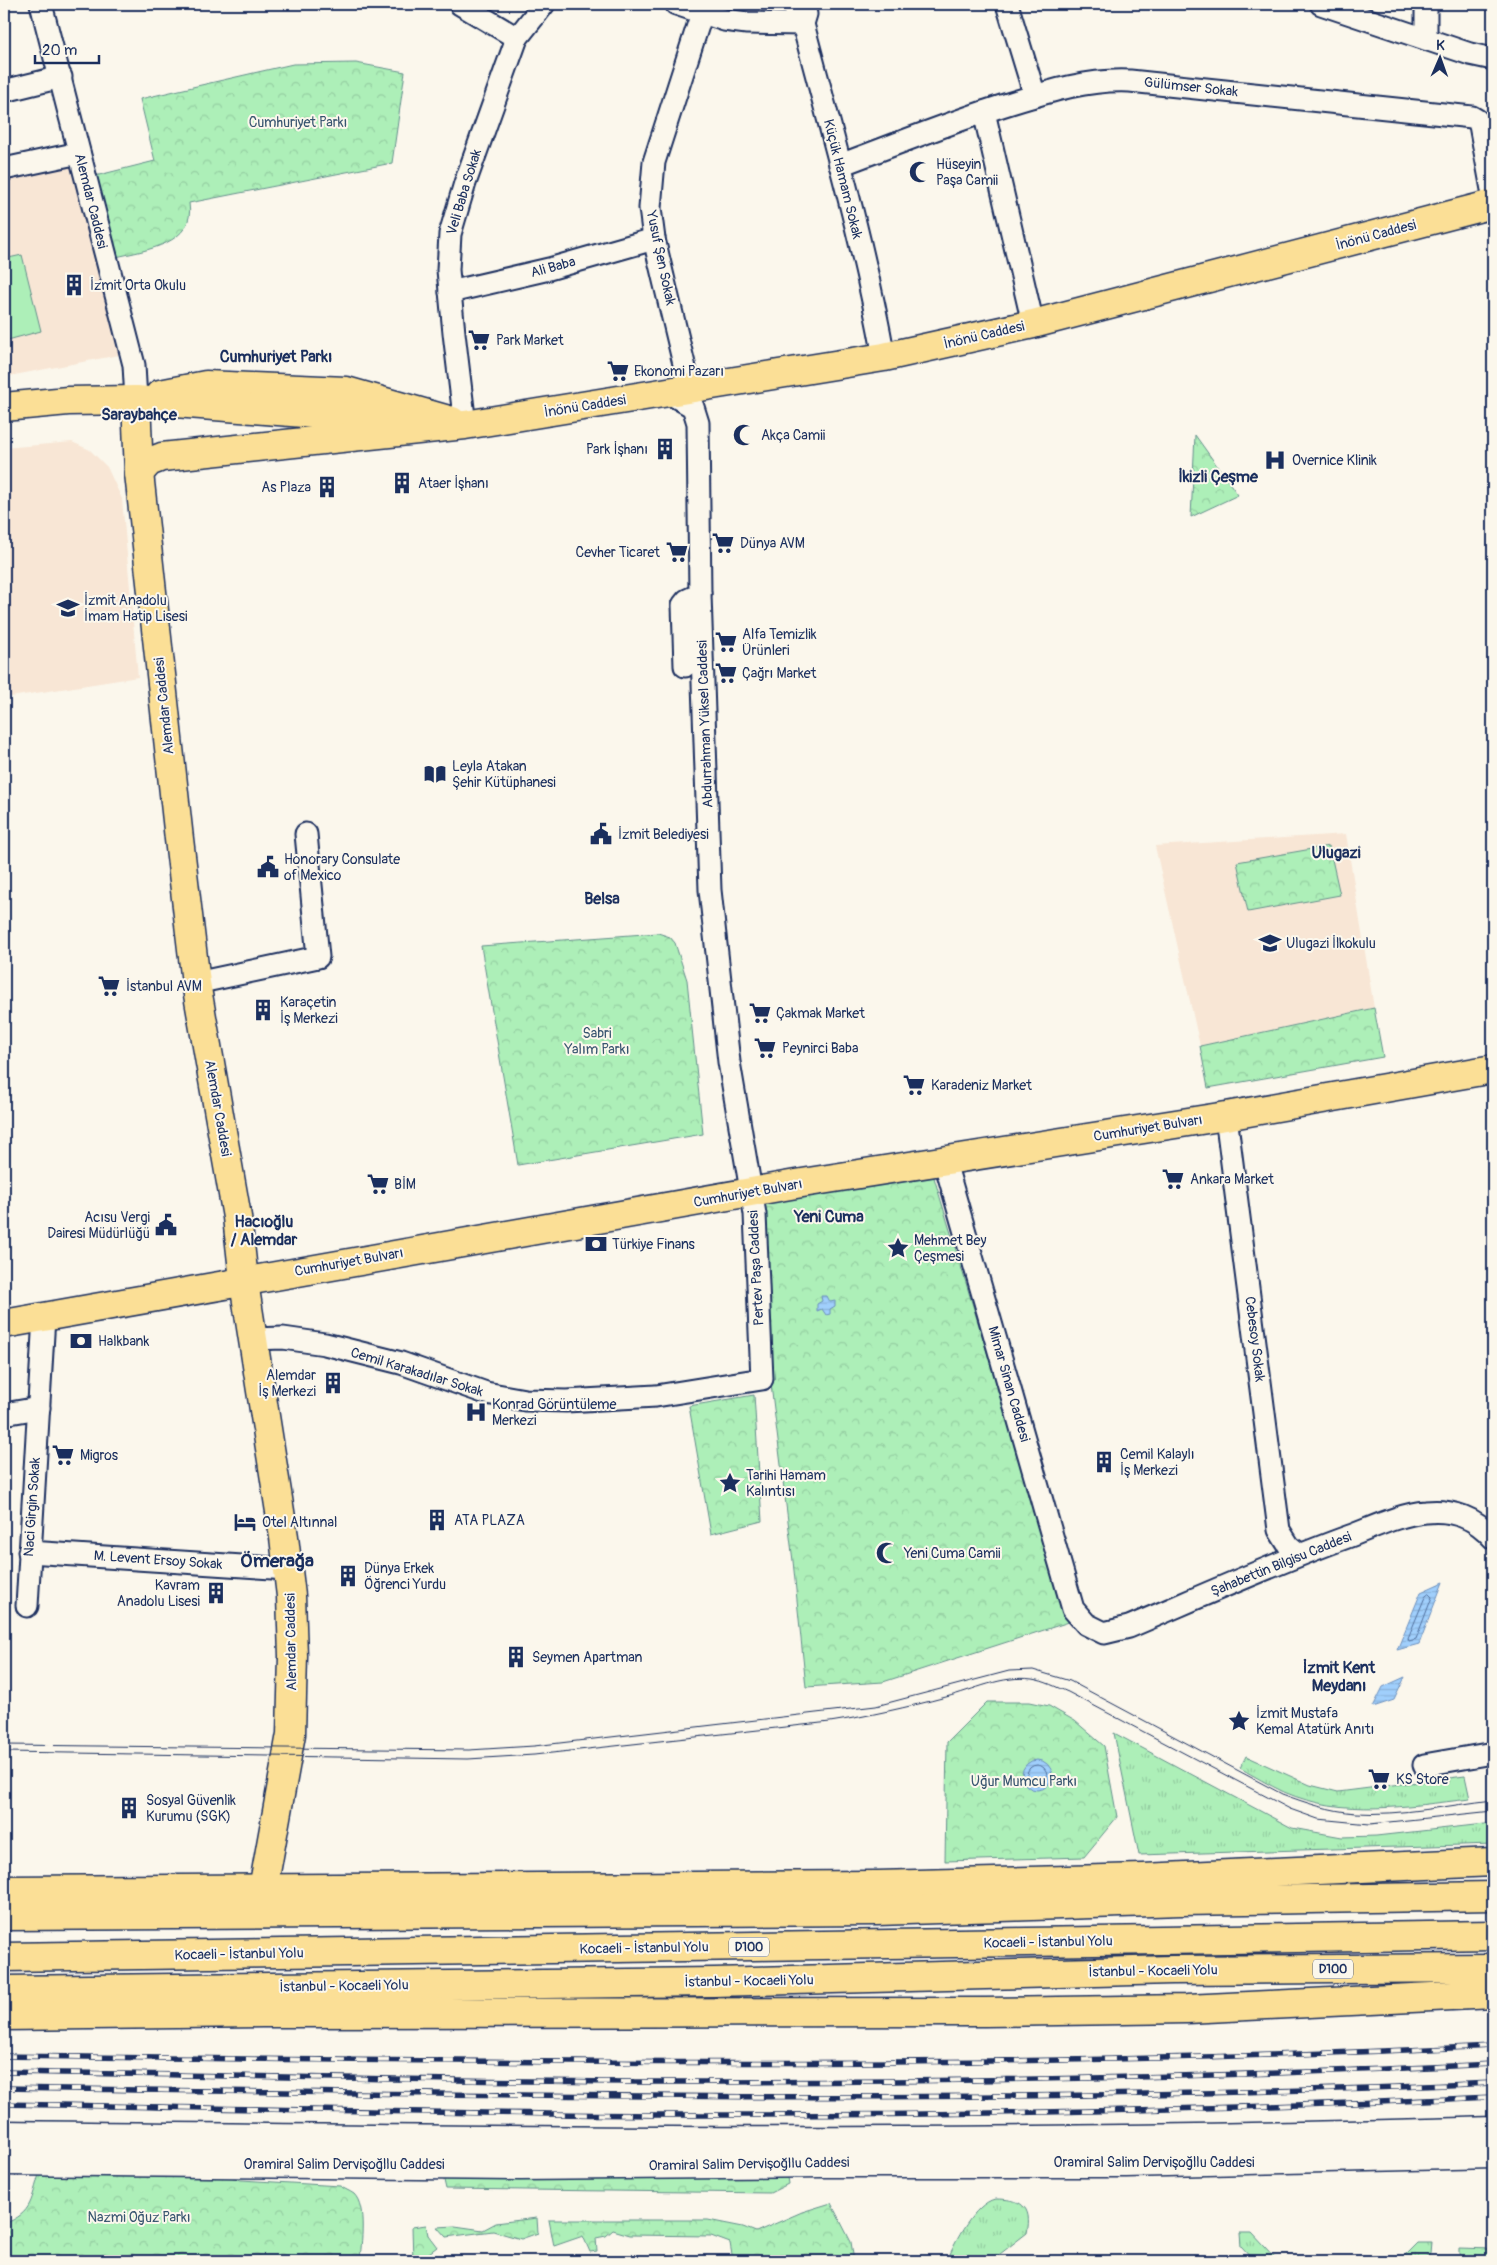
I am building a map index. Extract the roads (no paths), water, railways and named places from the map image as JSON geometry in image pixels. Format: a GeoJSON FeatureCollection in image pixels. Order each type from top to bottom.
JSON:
{"type":"FeatureCollection","features":[{"type":"Feature","properties":{"kind":"main road","name":"İnönü Caddesi"},"geometry":{"type":"LineString","coordinates":[[139,473],[149,462],[162,456],[465,425],[884,357],[1033,324],[1493,204]]}},
{"type":"Feature","properties":{"kind":"main road"},"geometry":{"type":"LineString","coordinates":[[4,407],[68,401],[136,400],[206,385],[346,391],[465,425]]}},
{"type":"Feature","properties":{"kind":"main road"},"geometry":{"type":"LineString","coordinates":[[136,400],[139,473]]}},
{"type":"Feature","properties":{"kind":"main road","name":"Alemdar Caddesi"},"geometry":{"type":"LineString","coordinates":[[139,473],[178,839],[196,983],[237,1217],[252,1338],[288,1569],[293,1656],[290,1742],[262,1902]]}},
{"type":"Feature","properties":{"kind":"main road","name":"Cumhuriyet Bulvarı"},"geometry":{"type":"LineString","coordinates":[[4,1324],[244,1280],[751,1192],[944,1159],[1226,1116],[1493,1069]]}},
{"type":"Feature","properties":{"kind":"main road"},"geometry":{"type":"LineString","coordinates":[[4,1916],[569,1886],[886,1885],[1143,1878],[1493,1862]]}},
{"type":"Feature","properties":{"kind":"main road"},"geometry":{"type":"LineString","coordinates":[[4,1890],[262,1902],[862,1911],[1181,1901],[1493,1896]]}},
{"type":"Feature","properties":{"kind":"main road","name":"Kocaeli - İstanbul Yolu"},"geometry":{"type":"LineString","coordinates":[[4,1957],[1493,1935]]}},
{"type":"Feature","properties":{"kind":"main road","name":"İstanbul - Kocaeli Yolu"},"geometry":{"type":"LineString","coordinates":[[4,1990],[714,1982],[1172,1970],[1493,1968]]}},
{"type":"Feature","properties":{"kind":"main road"},"geometry":{"type":"LineString","coordinates":[[4,2016],[262,2013],[985,2012],[1187,2009],[1493,1994]]}},
{"type":"Feature","properties":{"kind":"main road","name":"Oramiral Salim Dervişoğllu Caddesi"},"geometry":{"type":"LineString","coordinates":[[4,2135],[416,2140],[819,2141],[1214,2139],[1493,2131]]}},
{"type":"Feature","properties":{"kind":"main road","name":"Oramiral Salim Dervişoğllu Caddesi"},"geometry":{"type":"LineString","coordinates":[[4,2161],[520,2166],[813,2163],[1126,2163],[1493,2154]]}},
{"type":"Feature","properties":{"kind":"street","name":"Alemdar Caddesi"},"geometry":{"type":"LineString","coordinates":[[41,4],[134,365],[136,400]]}},
{"type":"Feature","properties":{"kind":"street"},"geometry":{"type":"LineString","coordinates":[[460,4],[517,38]]}},
{"type":"Feature","properties":{"kind":"street","name":"Veli Baba Sokak"},"geometry":{"type":"LineString","coordinates":[[465,425],[450,292],[448,247],[452,222],[517,38],[544,4]]}},
{"type":"Feature","properties":{"kind":"street"},"geometry":{"type":"LineString","coordinates":[[676,4],[724,20],[747,23],[803,24],[808,4]]}},
{"type":"Feature","properties":{"kind":"street","name":"Küçük Hamam Sokak"},"geometry":{"type":"LineString","coordinates":[[793,4],[803,24],[864,258],[884,357]]}},
{"type":"Feature","properties":{"kind":"street"},"geometry":{"type":"LineString","coordinates":[[1007,4],[1035,96]]}},
{"type":"Feature","properties":{"kind":"street"},"geometry":{"type":"LineString","coordinates":[[1321,4],[1470,54],[1493,59]]}},
{"type":"Feature","properties":{"kind":"street"},"geometry":{"type":"LineString","coordinates":[[1426,4],[1426,39]]}},
{"type":"Feature","properties":{"kind":"street","name":"Yusuf Şen Sokak"},"geometry":{"type":"LineString","coordinates":[[680,391],[650,208],[654,162],[702,13]]}},
{"type":"Feature","properties":{"kind":"street"},"geometry":{"type":"LineString","coordinates":[[4,91],[61,77]]}},
{"type":"Feature","properties":{"kind":"street","name":"Gülümser Sokak"},"geometry":{"type":"LineString","coordinates":[[840,165],[984,112],[1035,96],[1097,81],[1130,80],[1464,115],[1477,120],[1493,194]]}},
{"type":"Feature","properties":{"kind":"street"},"geometry":{"type":"LineString","coordinates":[[984,112],[1033,324]]}},
{"type":"Feature","properties":{"kind":"street"},"geometry":{"type":"LineString","coordinates":[[4,169],[79,153]]}},
{"type":"Feature","properties":{"kind":"street","name":"Ali Baba"},"geometry":{"type":"LineString","coordinates":[[450,292],[549,269],[654,239]]}},
{"type":"Feature","properties":{"kind":"street","name":"Abdurrahman Yüksel Caddesi"},"geometry":{"type":"LineString","coordinates":[[680,391],[693,407],[698,423],[700,594],[710,890],[726,1044],[739,1128]]}},
{"type":"Feature","properties":{"kind":"street"},"geometry":{"type":"LineString","coordinates":[[685,666],[683,605],[687,600],[700,594]]}},
{"type":"Feature","properties":{"kind":"street"},"geometry":{"type":"LineString","coordinates":[[196,983],[318,957],[306,834]]}},
{"type":"Feature","properties":{"kind":"street","name":"Cebesoy Sokak"},"geometry":{"type":"LineString","coordinates":[[1226,1116],[1280,1530],[1289,1546],[1299,1554]]}},
{"type":"Feature","properties":{"kind":"street","name":"Pertev Paşa Caddesi"},"geometry":{"type":"LineString","coordinates":[[739,1128],[751,1192],[756,1233],[762,1379]]}},
{"type":"Feature","properties":{"kind":"street","name":"Mimar Sinan Caddesi"},"geometry":{"type":"LineString","coordinates":[[944,1159],[1073,1609]]}},
{"type":"Feature","properties":{"kind":"street","name":"Naci Girgin Sokak"},"geometry":{"type":"LineString","coordinates":[[27,1606],[44,1317]]}},
{"type":"Feature","properties":{"kind":"street","name":"Cemil Karakadılar Sokak"},"geometry":{"type":"LineString","coordinates":[[252,1338],[283,1338],[325,1344],[401,1364],[486,1393],[525,1400],[566,1401],[656,1396],[762,1379]]}},
{"type":"Feature","properties":{"kind":"street"},"geometry":{"type":"LineString","coordinates":[[4,1414],[39,1408]]}},
{"type":"Feature","properties":{"kind":"street","name":"Şahabettin Bilgisu Caddesi"},"geometry":{"type":"LineString","coordinates":[[1073,1609],[1086,1624],[1096,1630],[1104,1633],[1117,1631],[1299,1554],[1410,1514],[1446,1512],[1465,1517],[1476,1521],[1493,1538]]}},
{"type":"Feature","properties":{"kind":"street","name":"M. Levent Ersoy Sokak"},"geometry":{"type":"LineString","coordinates":[[29,1552],[288,1569]]}},
{"type":"Feature","properties":{"kind":"street"},"geometry":{"type":"LineString","coordinates":[[1424,1765],[1493,1753]]}},
{"type":"Feature","properties":{"kind":"water"},"geometry":{"type":"Polygon","coordinates":[[[821,1296],[827,1296],[830,1302],[835,1301],[835,1306],[830,1309],[830,1314],[826,1315],[822,1309],[817,1311],[817,1304],[822,1301],[821,1296]]]}},
{"type":"Feature","properties":{"kind":"water"},"geometry":{"type":"Polygon","coordinates":[[[1443,1582],[1419,1644],[1397,1650],[1421,1592],[1443,1582]]]}},
{"type":"Feature","properties":{"kind":"water"},"geometry":{"type":"Polygon","coordinates":[[[1405,1677],[1394,1700],[1373,1707],[1383,1687],[1405,1677]]]}},
{"type":"Feature","properties":{"kind":"water"},"geometry":{"type":"Polygon","coordinates":[[[1037,1760],[1043,1761],[1051,1769],[1051,1781],[1043,1789],[1037,1790],[1031,1789],[1023,1781],[1022,1775],[1023,1769],[1031,1761],[1037,1760]]]}},
{"type":"Feature","properties":{"kind":"tram line"},"geometry":{"type":"LineString","coordinates":[[4,1745],[469,1750],[534,1746],[876,1706],[1009,1671],[1033,1670],[1070,1681],[1282,1794],[1318,1806],[1373,1814],[1425,1810],[1493,1800]]}},
{"type":"Feature","properties":{"kind":"tram line"},"geometry":{"type":"LineString","coordinates":[[4,1752],[468,1759],[534,1755],[830,1722],[903,1708],[999,1681],[1021,1678],[1041,1681],[1068,1692],[1290,1809],[1318,1819],[1370,1824],[1493,1811]]}},
{"type":"Feature","properties":{"kind":"railway"},"geometry":{"type":"LineString","coordinates":[[4,2056],[562,2062],[935,2062],[1307,2054],[1493,2046]]}},
{"type":"Feature","properties":{"kind":"railway"},"geometry":{"type":"LineString","coordinates":[[4,2072],[503,2081],[773,2082],[1184,2076],[1493,2064]]}},
{"type":"Feature","properties":{"kind":"railway"},"geometry":{"type":"LineString","coordinates":[[4,2088],[562,2096],[935,2097],[1307,2090],[1493,2083]]}},
{"type":"Feature","properties":{"kind":"railway"},"geometry":{"type":"LineString","coordinates":[[4,2104],[503,2113],[773,2115],[1184,2109],[1493,2097]]}},
{"type":"Feature","properties":{"kind":"place","name":"Hüseyin Paşa Camii"},"geometry":{"type":"Point","coordinates":[920,172]}},
{"type":"Feature","properties":{"kind":"place","name":"İzmit Orta Okulu"},"geometry":{"type":"Point","coordinates":[74,285]}},
{"type":"Feature","properties":{"kind":"place","name":"Park Market"},"geometry":{"type":"Point","coordinates":[479,340]}},
{"type":"Feature","properties":{"kind":"place","name":"Ekonomi Pazarı"},"geometry":{"type":"Point","coordinates":[618,371]}},
{"type":"Feature","properties":{"kind":"place","name":"Akça Camii"},"geometry":{"type":"Point","coordinates":[744,435]}},
{"type":"Feature","properties":{"kind":"place","name":"Park İşhanı"},"geometry":{"type":"Point","coordinates":[665,449]}},
{"type":"Feature","properties":{"kind":"place","name":"Overnice Klinik"},"geometry":{"type":"Point","coordinates":[1275,460]}},
{"type":"Feature","properties":{"kind":"place","name":"Ataer İşhanı"},"geometry":{"type":"Point","coordinates":[402,483]}},
{"type":"Feature","properties":{"kind":"place","name":"As Plaza"},"geometry":{"type":"Point","coordinates":[327,487]}},
{"type":"Feature","properties":{"kind":"place","name":"Dünya AVM"},"geometry":{"type":"Point","coordinates":[723,543]}},
{"type":"Feature","properties":{"kind":"place","name":"Cevher Ticaret"},"geometry":{"type":"Point","coordinates":[677,552]}},
{"type":"Feature","properties":{"kind":"place","name":"İzmit Anadolu İmam Hatip Lisesi"},"geometry":{"type":"Point","coordinates":[68,608]}},
{"type":"Feature","properties":{"kind":"place","name":"Alfa Temizlik Ürünleri"},"geometry":{"type":"Point","coordinates":[726,642]}},
{"type":"Feature","properties":{"kind":"place","name":"Çağrı Market"},"geometry":{"type":"Point","coordinates":[726,673]}},
{"type":"Feature","properties":{"kind":"place","name":"Leyla Atakan Şehir Kütüphanesi"},"geometry":{"type":"Point","coordinates":[435,774]}},
{"type":"Feature","properties":{"kind":"place","name":"İzmit Belediyesi"},"geometry":{"type":"Point","coordinates":[601,834]}},
{"type":"Feature","properties":{"kind":"place","name":"Honorary Consulate of Mexico"},"geometry":{"type":"Point","coordinates":[268,867]}},
{"type":"Feature","properties":{"kind":"place","name":"Ulugazi İlkokulu"},"geometry":{"type":"Point","coordinates":[1270,943]}},
{"type":"Feature","properties":{"kind":"place","name":"İstanbul AVM"},"geometry":{"type":"Point","coordinates":[109,986]}},
{"type":"Feature","properties":{"kind":"place","name":"Karaçetin İş Merkezi"},"geometry":{"type":"Point","coordinates":[263,1010]}},
{"type":"Feature","properties":{"kind":"place","name":"Çakmak Market"},"geometry":{"type":"Point","coordinates":[760,1013]}},
{"type":"Feature","properties":{"kind":"place","name":"Peynirci Baba"},"geometry":{"type":"Point","coordinates":[765,1048]}},
{"type":"Feature","properties":{"kind":"place","name":"Karadeniz Market"},"geometry":{"type":"Point","coordinates":[914,1085]}},
{"type":"Feature","properties":{"kind":"place","name":"Ankara Market"},"geometry":{"type":"Point","coordinates":[1173,1179]}},
{"type":"Feature","properties":{"kind":"place","name":"BİM"},"geometry":{"type":"Point","coordinates":[378,1184]}},
{"type":"Feature","properties":{"kind":"place","name":"Acısu Vergi Dairesi Müdürlüğü"},"geometry":{"type":"Point","coordinates":[166,1225]}},
{"type":"Feature","properties":{"kind":"place","name":"Türkiye Finans"},"geometry":{"type":"Point","coordinates":[596,1244]}},
{"type":"Feature","properties":{"kind":"place","name":"Mehmet Bey Çeşmesi"},"geometry":{"type":"Point","coordinates":[898,1248]}},
{"type":"Feature","properties":{"kind":"place","name":"Halkbank"},"geometry":{"type":"Point","coordinates":[81,1341]}},
{"type":"Feature","properties":{"kind":"place","name":"Alemdar İş Merkezi"},"geometry":{"type":"Point","coordinates":[333,1383]}},
{"type":"Feature","properties":{"kind":"place","name":"Konrad Görüntüleme Merkezi"},"geometry":{"type":"Point","coordinates":[476,1412]}},
{"type":"Feature","properties":{"kind":"place","name":"Migros"},"geometry":{"type":"Point","coordinates":[63,1455]}},
{"type":"Feature","properties":{"kind":"place","name":"Cemil Kalaylı İş Merkezi"},"geometry":{"type":"Point","coordinates":[1104,1462]}},
{"type":"Feature","properties":{"kind":"place","name":"Tarihi Hamam Kalıntısı"},"geometry":{"type":"Point","coordinates":[730,1483]}},
{"type":"Feature","properties":{"kind":"place","name":"ATA PLAZA"},"geometry":{"type":"Point","coordinates":[437,1520]}},
{"type":"Feature","properties":{"kind":"place","name":"Otel Altınnal"},"geometry":{"type":"Point","coordinates":[245,1522]}},
{"type":"Feature","properties":{"kind":"place","name":"Yeni Cuma Camii"},"geometry":{"type":"Point","coordinates":[887,1553]}},
{"type":"Feature","properties":{"kind":"place","name":"Dünya Erkek Öğrenci Yurdu"},"geometry":{"type":"Point","coordinates":[348,1576]}},
{"type":"Feature","properties":{"kind":"place","name":"Kavram Anadolu Lisesi"},"geometry":{"type":"Point","coordinates":[216,1593]}},
{"type":"Feature","properties":{"kind":"place","name":"Seymen Apartman"},"geometry":{"type":"Point","coordinates":[516,1657]}},
{"type":"Feature","properties":{"kind":"place","name":"İzmit Mustafa Kemal Atatürk Anıtı"},"geometry":{"type":"Point","coordinates":[1239,1721]}},
{"type":"Feature","properties":{"kind":"place","name":"KS Store"},"geometry":{"type":"Point","coordinates":[1379,1779]}},
{"type":"Feature","properties":{"kind":"place","name":"Sosyal Güvenlik Kurumu (SGK)"},"geometry":{"type":"Point","coordinates":[129,1808]}},
{"type":"Feature","properties":{"kind":"district","name":"Cumhuriyet Parkı"},"geometry":{"type":"Point","coordinates":[276,357]}},
{"type":"Feature","properties":{"kind":"district","name":"Saraybahçe"},"geometry":{"type":"Point","coordinates":[139,415]}},
{"type":"Feature","properties":{"kind":"district","name":"İkizli Çeşme"},"geometry":{"type":"Point","coordinates":[1218,477]}},
{"type":"Feature","properties":{"kind":"district","name":"Ulugazi"},"geometry":{"type":"Point","coordinates":[1336,853]}},
{"type":"Feature","properties":{"kind":"district","name":"Belsa"},"geometry":{"type":"Point","coordinates":[602,899]}},
{"type":"Feature","properties":{"kind":"district","name":"Yeni Cuma"},"geometry":{"type":"Point","coordinates":[829,1217]}},
{"type":"Feature","properties":{"kind":"district","name":"Hacıoğlu / Alemdar"},"geometry":{"type":"Point","coordinates":[264,1231]}},
{"type":"Feature","properties":{"kind":"district","name":"Ömerağa"},"geometry":{"type":"Point","coordinates":[277,1561]}},
{"type":"Feature","properties":{"kind":"district","name":"İzmit Kent Meydanı"},"geometry":{"type":"Point","coordinates":[1339,1677]}},
{"type":"Feature","properties":{"kind":"park label","name":"Sabri Yalım Parkı"},"geometry":{"type":"Point","coordinates":[597,1042]}},
{"type":"Feature","properties":{"kind":"park label","name":"Uğur Mumcu Parkı"},"geometry":{"type":"Point","coordinates":[1024,1781]}},
{"type":"Feature","properties":{"kind":"park label","name":"Nazmi Oğuz Parkı"},"geometry":{"type":"Point","coordinates":[139,2217]}}]}
